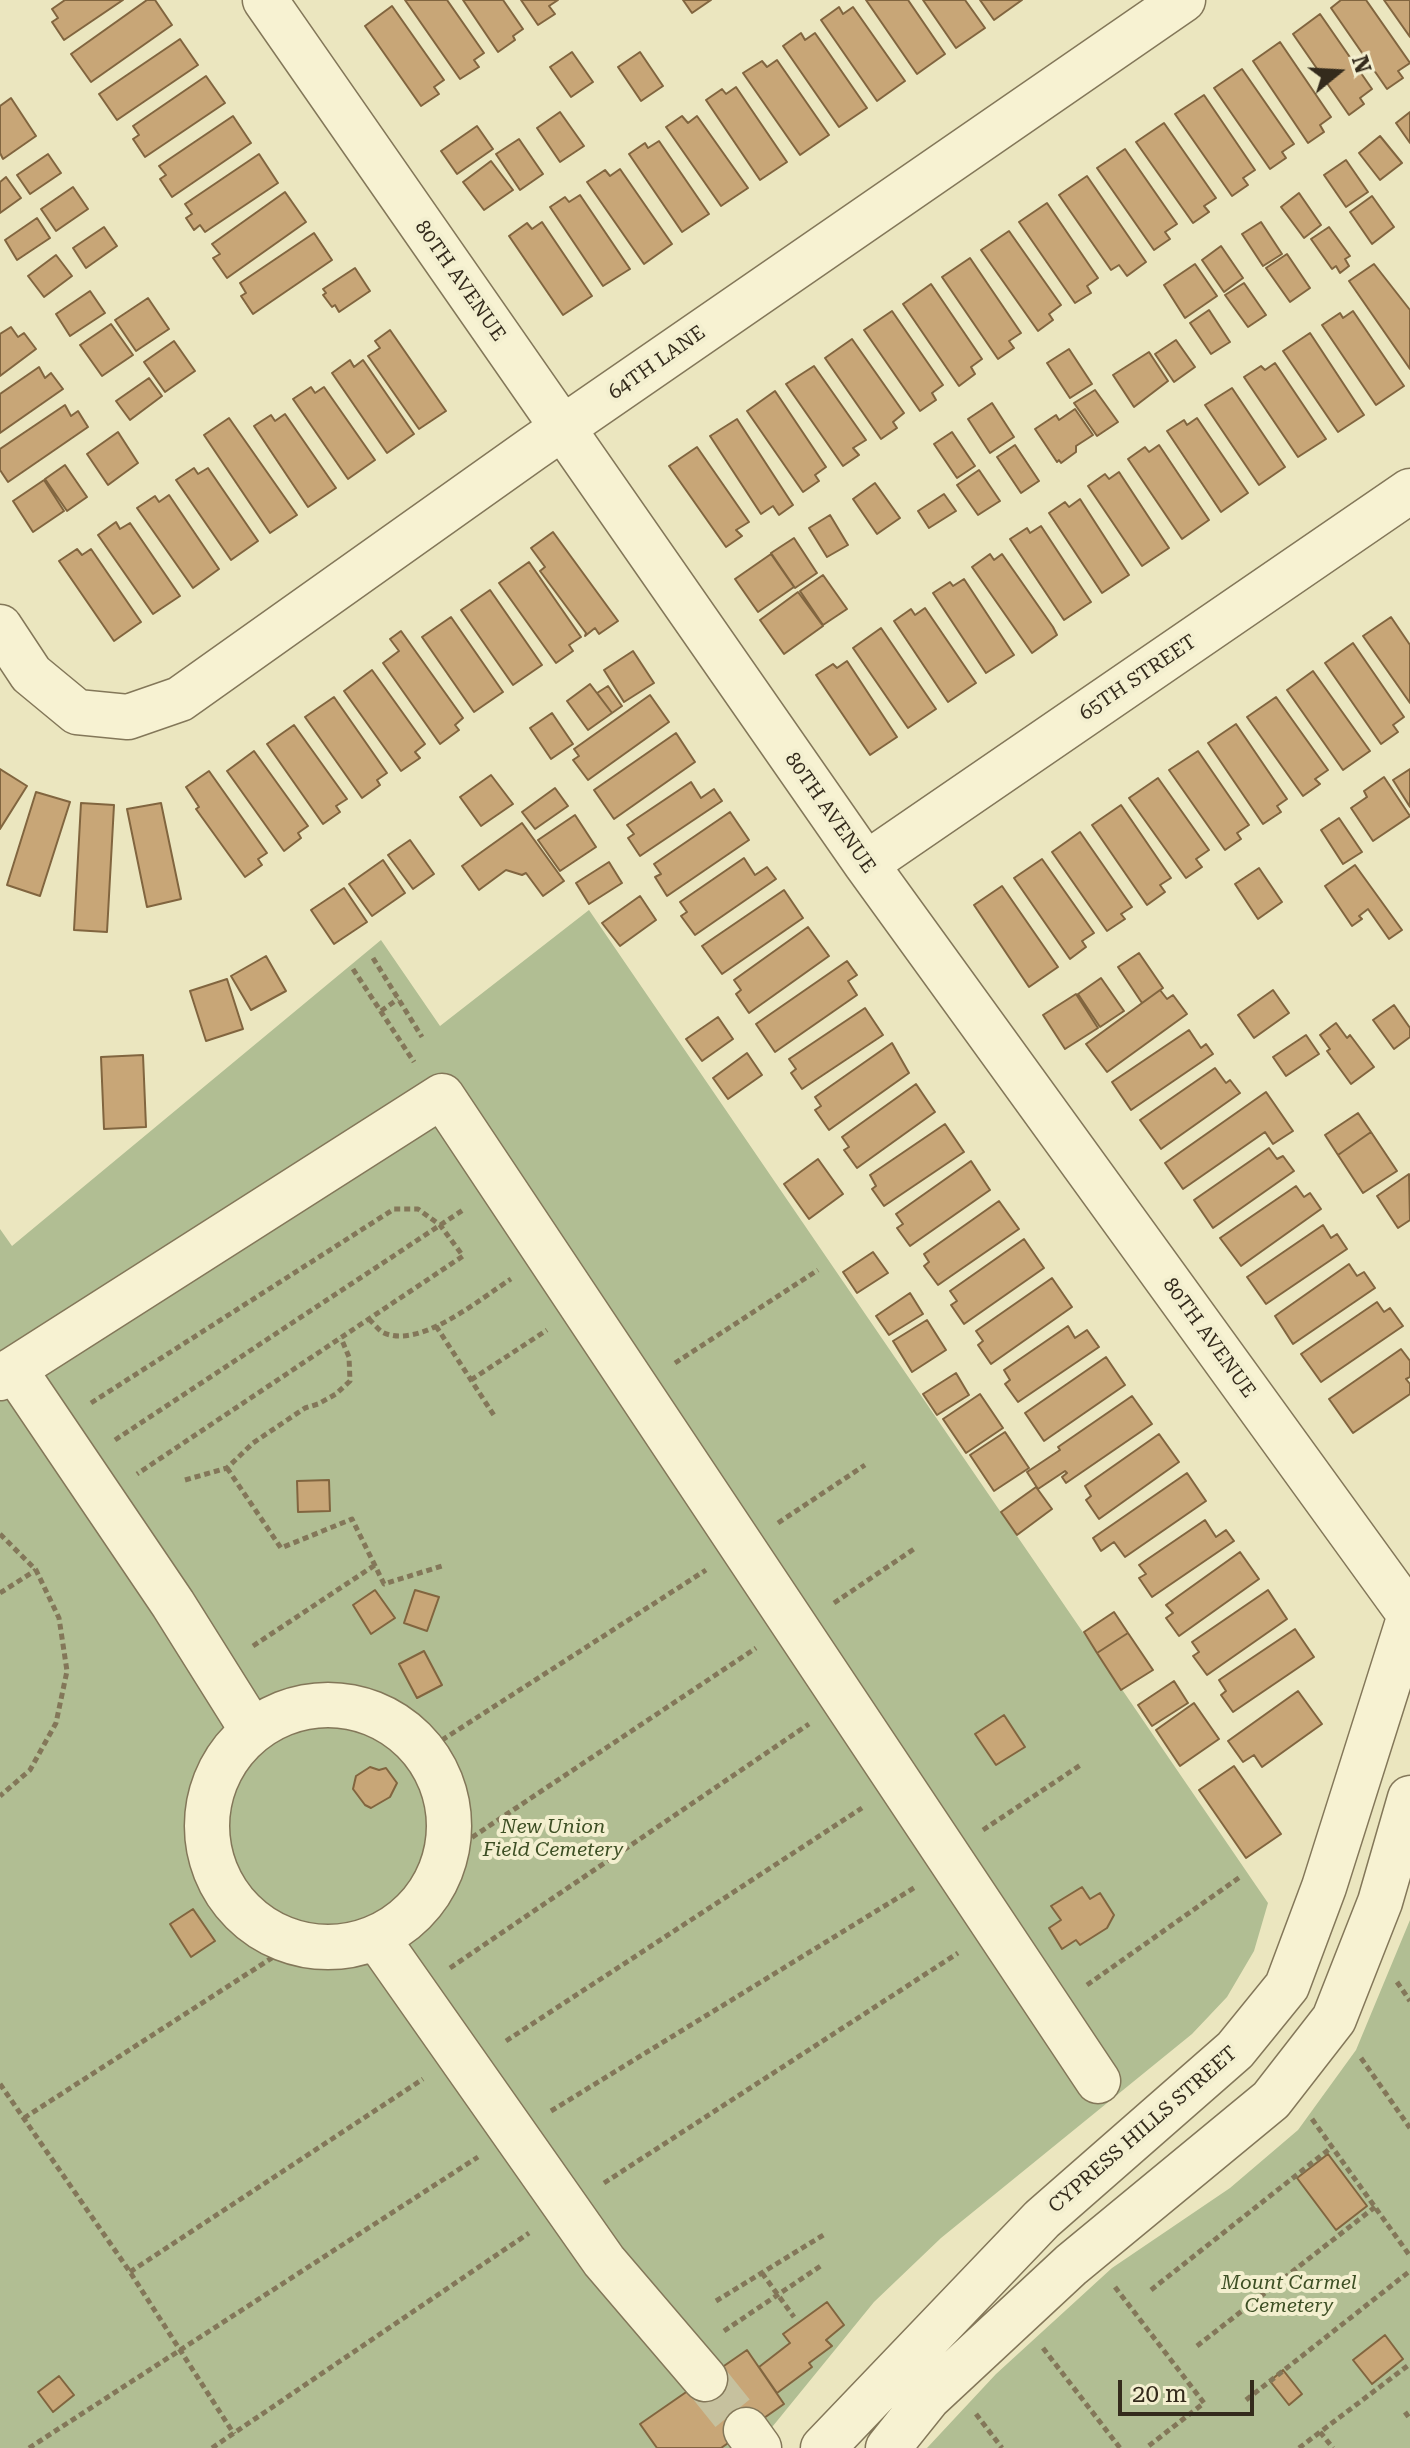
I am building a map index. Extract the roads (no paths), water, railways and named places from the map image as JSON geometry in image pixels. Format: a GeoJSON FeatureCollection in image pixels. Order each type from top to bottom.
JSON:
{"type":"FeatureCollection","features":[{"type":"Feature","properties":{"kind":"street","name":"80TH AVENUE"},"geometry":{"type":"LineString","coordinates":[[265,0],[866,864],[1410,1615]]}},
{"type":"Feature","properties":{"kind":"street","name":"64TH LANE"},"geometry":{"type":"LineString","coordinates":[[0,627],[31,674],[77,712],[128,717],[180,699],[563,429],[1183,0]]}},
{"type":"Feature","properties":{"kind":"street","name":"65TH STREET"},"geometry":{"type":"LineString","coordinates":[[866,864],[1410,491]]}},
{"type":"Feature","properties":{"kind":"street"},"geometry":{"type":"LineString","coordinates":[[252,1730],[173,1604],[52,1428],[7,1374],[442,1096],[1098,2081]]}},
{"type":"Feature","properties":{"kind":"street","name":"CYPRESS HILLS STREET"},"geometry":{"type":"LineString","coordinates":[[823,2448],[1042,2219],[1235,2050],[1287,1986],[1324,1887],[1410,1615]]}},
{"type":"Feature","properties":{"kind":"street"},"geometry":{"type":"LineString","coordinates":[[323,1703],[362,1708],[397,1725],[425,1751],[445,1795],[450,1819],[447,1854],[432,1889],[409,1918],[377,1938],[336,1948],[295,1943],[260,1927],[232,1901],[214,1868],[206,1831],[210,1793],[226,1758],[252,1730],[285,1711],[323,1703]]}},
{"type":"Feature","properties":{"kind":"street"},"geometry":{"type":"LineString","coordinates":[[888,2448],[928,2398],[1071,2265],[1271,2100],[1334,2019],[1380,1902],[1410,1798]]}},
{"type":"Feature","properties":{"kind":"street"},"geometry":{"type":"LineString","coordinates":[[377,1938],[604,2261],[695,2368]]}},
{"type":"Feature","properties":{"kind":"tunnel"},"geometry":{"type":"LineString","coordinates":[[705,2379],[746,2430]]}},
{"type":"Feature","properties":{"kind":"park label","name":"New Union Field Cemetery"},"geometry":{"type":"Point","coordinates":[553,1838]}},
{"type":"Feature","properties":{"kind":"park label","name":"Mount Carmel Cemetery"},"geometry":{"type":"Point","coordinates":[1289,2294]}}]}
